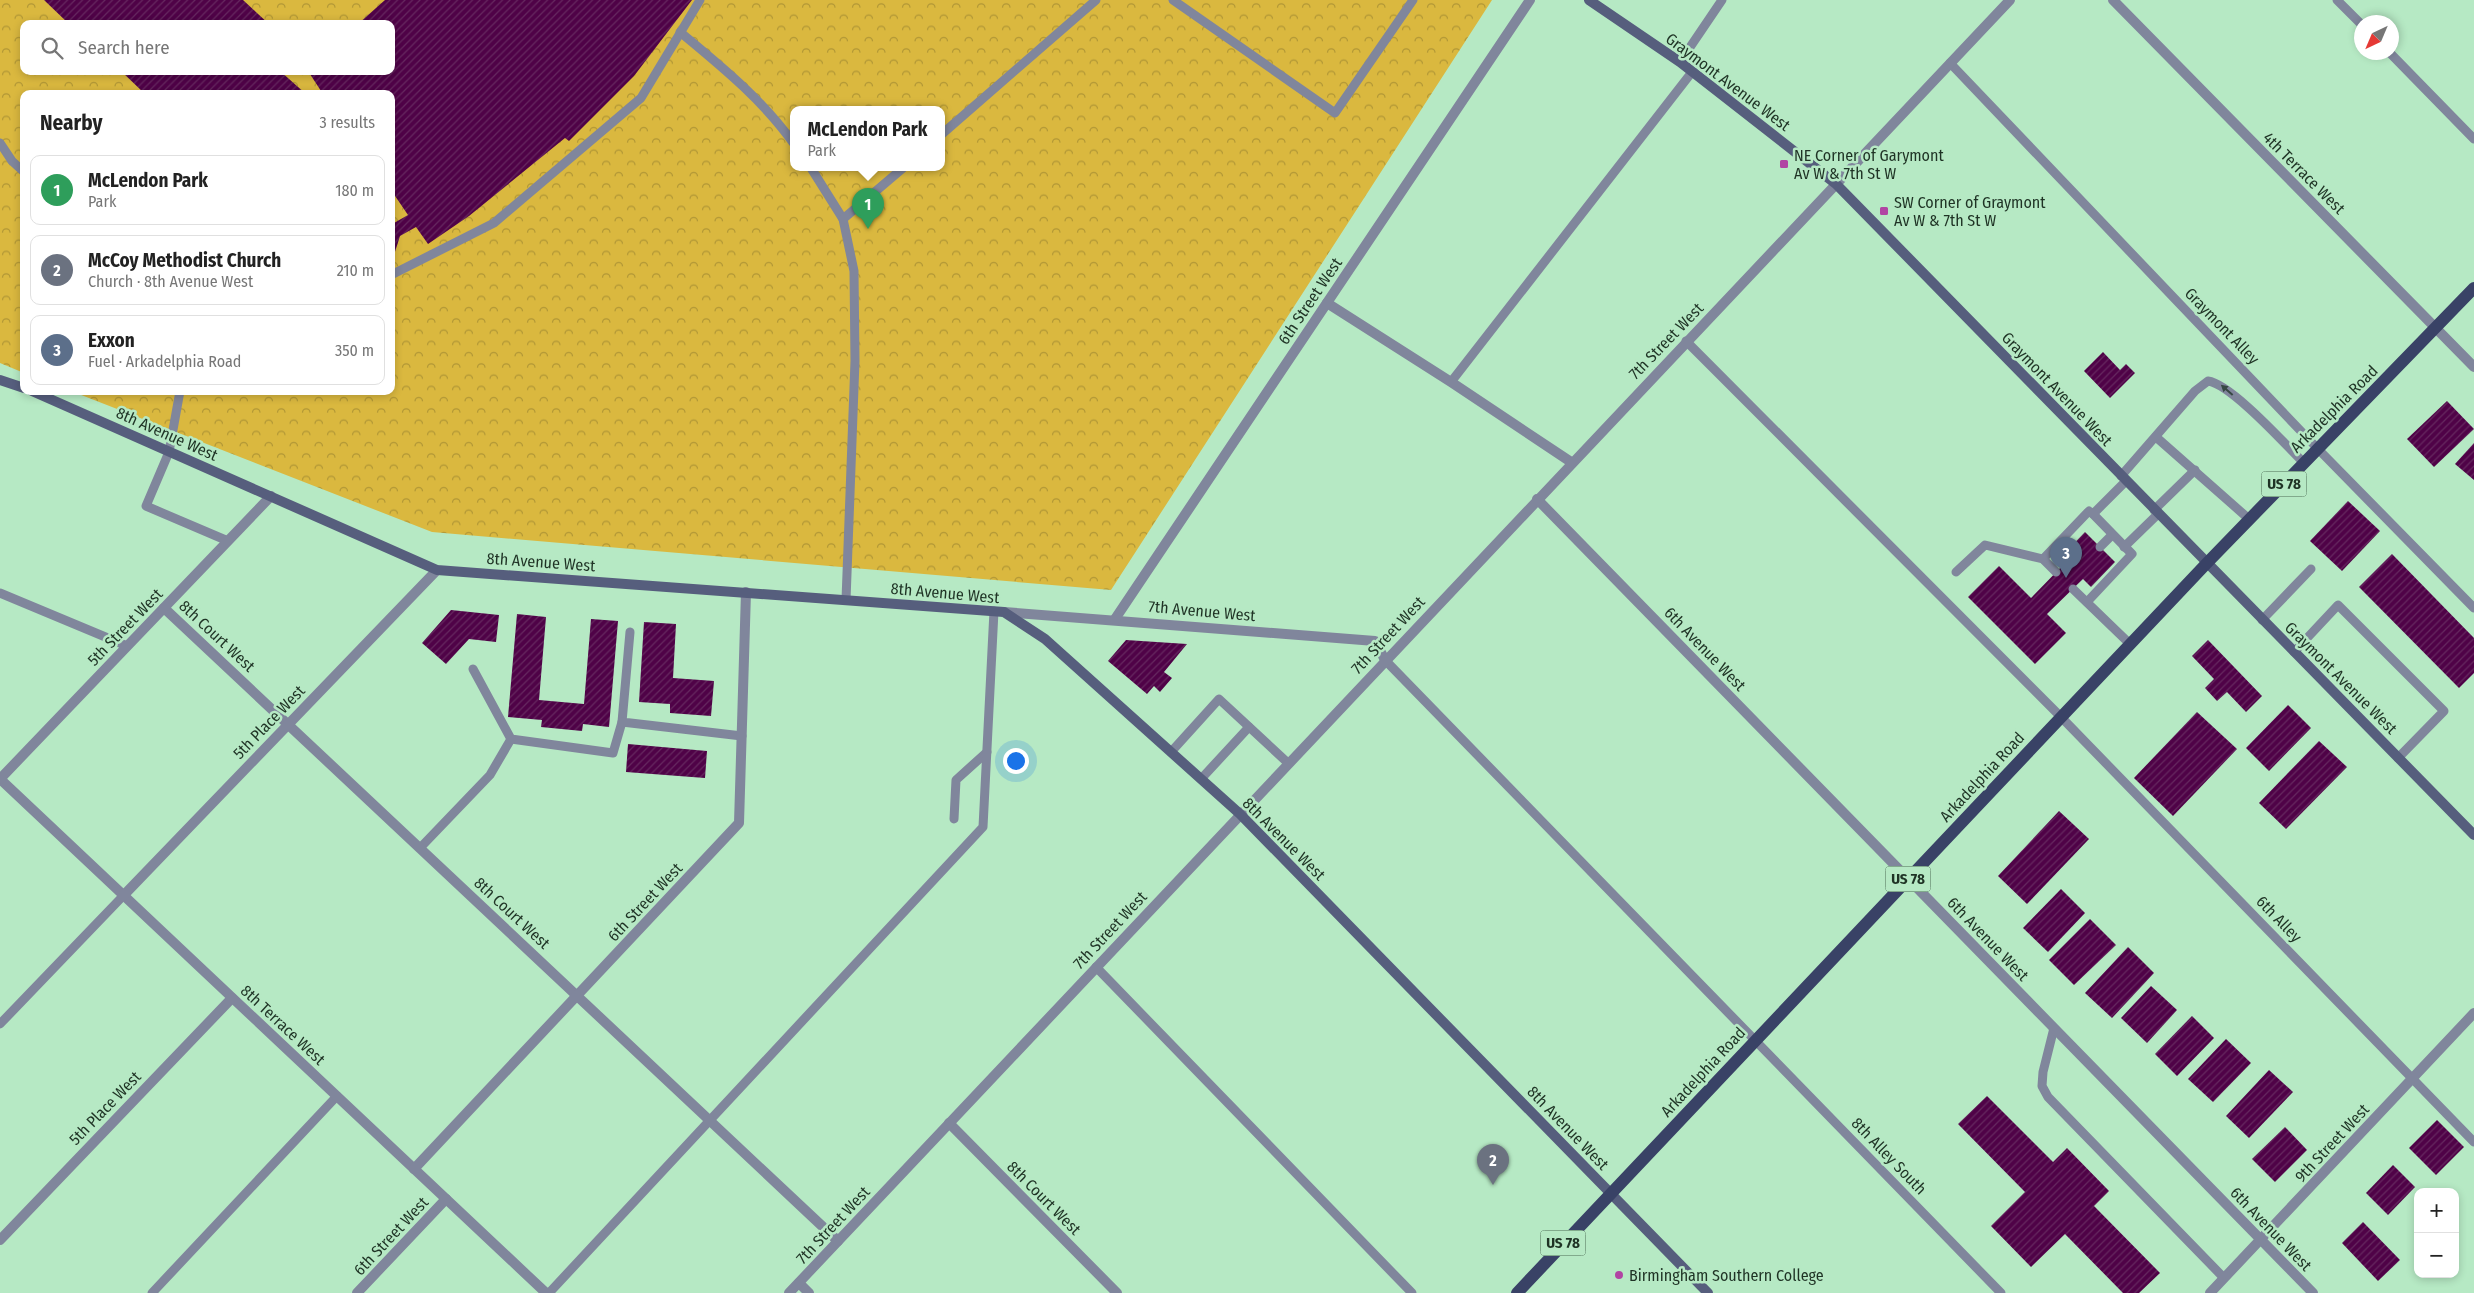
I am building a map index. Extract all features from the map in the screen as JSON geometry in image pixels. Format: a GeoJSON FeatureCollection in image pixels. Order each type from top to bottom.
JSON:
{"type":"FeatureCollection","features":[{"type":"Feature","properties":{"kind":"main road","name":"Graymont Avenue West"},"geometry":{"type":"LineString","coordinates":[[1589,0],[1680,62],[1836,184],[2206,564],[2474,835]]}},
{"type":"Feature","properties":{"kind":"main road","name":"Arkadelphia Road"},"geometry":{"type":"LineString","coordinates":[[1517,1293],[2206,564],[2474,288]]}},
{"type":"Feature","properties":{"kind":"main road"},"geometry":{"type":"LineString","coordinates":[[0,380],[20,387]]}},
{"type":"Feature","properties":{"kind":"main road","name":"8th Avenue West"},"geometry":{"type":"LineString","coordinates":[[41,395],[437,570],[999,611],[1045,639],[1240,814],[1708,1293]]}},
{"type":"Feature","properties":{"kind":"street","name":"6th Street West"},"geometry":{"type":"LineString","coordinates":[[1115,619],[1530,0]]}},
{"type":"Feature","properties":{"kind":"street","name":"7th Street West"},"geometry":{"type":"LineString","coordinates":[[790,1293],[1571,462],[2010,0]]}},
{"type":"Feature","properties":{"kind":"street","name":"4th Terrace West"},"geometry":{"type":"LineString","coordinates":[[2113,0],[2474,367]]}},
{"type":"Feature","properties":{"kind":"street"},"geometry":{"type":"LineString","coordinates":[[1328,303],[1571,462]]}},
{"type":"Feature","properties":{"kind":"street","name":"5th Street West"},"geometry":{"type":"LineString","coordinates":[[0,779],[271,496]]}},
{"type":"Feature","properties":{"kind":"street","name":"6th Avenue West"},"geometry":{"type":"LineString","coordinates":[[1537,499],[2313,1293]]}},
{"type":"Feature","properties":{"kind":"street","name":"5th Place West"},"geometry":{"type":"LineString","coordinates":[[123,896],[437,570]]}},
{"type":"Feature","properties":{"kind":"street","name":"6th Street West"},"geometry":{"type":"LineString","coordinates":[[414,1169],[739,823],[746,592]]}},
{"type":"Feature","properties":{"kind":"street","name":"8th Court West"},"geometry":{"type":"LineString","coordinates":[[164,608],[838,1241]]}},
{"type":"Feature","properties":{"kind":"street","name":"7th Avenue West"},"geometry":{"type":"LineString","coordinates":[[999,611],[1375,641],[1385,660]]}},
{"type":"Feature","properties":{"kind":"street","name":"8th Terrace West"},"geometry":{"type":"LineString","coordinates":[[0,779],[547,1293]]}},
{"type":"Feature","properties":{"kind":"street","name":"5th Place West"},"geometry":{"type":"LineString","coordinates":[[0,1240],[232,998]]}},
{"type":"Feature","properties":{"kind":"street","name":"9th Street West"},"geometry":{"type":"LineString","coordinates":[[2210,1293],[2474,1013]]}},
{"type":"Feature","properties":{"kind":"street","name":"8th Court West"},"geometry":{"type":"LineString","coordinates":[[949,1123],[1117,1293]]}},
{"type":"Feature","properties":{"kind":"street","name":"6th Street West"},"geometry":{"type":"LineString","coordinates":[[357,1293],[446,1199]]}},
{"type":"Feature","properties":{"kind":"street"},"geometry":{"type":"LineString","coordinates":[[799,1283],[809,1293]]}},
{"type":"Feature","properties":{"kind":"lane"},"geometry":{"type":"LineString","coordinates":[[395,273],[494,223],[640,98],[700,0]]}},
{"type":"Feature","properties":{"kind":"lane"},"geometry":{"type":"LineString","coordinates":[[945,131],[1096,0]]}},
{"type":"Feature","properties":{"kind":"lane"},"geometry":{"type":"LineString","coordinates":[[1174,0],[1335,113],[1413,0]]}},
{"type":"Feature","properties":{"kind":"lane"},"geometry":{"type":"LineString","coordinates":[[1680,62],[1722,0]]}},
{"type":"Feature","properties":{"kind":"lane"},"geometry":{"type":"LineString","coordinates":[[2337,0],[2354,17]]}},
{"type":"Feature","properties":{"kind":"lane"},"geometry":{"type":"LineString","coordinates":[[680,32],[734,76],[780,124],[790,138]]}},
{"type":"Feature","properties":{"kind":"lane"},"geometry":{"type":"LineString","coordinates":[[2397,60],[2474,140]]}},
{"type":"Feature","properties":{"kind":"lane","name":"Graymont Alley"},"geometry":{"type":"LineString","coordinates":[[1950,63],[2318,449],[2474,608]]}},
{"type":"Feature","properties":{"kind":"lane"},"geometry":{"type":"LineString","coordinates":[[1451,382],[1692,72]]}},
{"type":"Feature","properties":{"kind":"lane"},"geometry":{"type":"LineString","coordinates":[[0,143],[12,161],[20,168]]}},
{"type":"Feature","properties":{"kind":"lane"},"geometry":{"type":"LineString","coordinates":[[813,171],[843,219],[854,271],[855,361],[846,600]]}},
{"type":"Feature","properties":{"kind":"lane"},"geometry":{"type":"LineString","coordinates":[[843,219],[899,171]]}},
{"type":"Feature","properties":{"kind":"lane","name":"6th Alley"},"geometry":{"type":"LineString","coordinates":[[1686,341],[2061,717],[2474,1142]]}},
{"type":"Feature","properties":{"kind":"lane"},"geometry":{"type":"LineString","coordinates":[[2093,514],[2124,479],[2195,391],[2208,381],[2218,382],[2304,463]]}},
{"type":"Feature","properties":{"kind":"lane"},"geometry":{"type":"LineString","coordinates":[[179,395],[169,452],[146,506],[228,541]]}},
{"type":"Feature","properties":{"kind":"lane"},"geometry":{"type":"LineString","coordinates":[[2156,437],[2249,520]]}},
{"type":"Feature","properties":{"kind":"lane"},"geometry":{"type":"LineString","coordinates":[[2124,547],[2195,470]]}},
{"type":"Feature","properties":{"kind":"lane"},"geometry":{"type":"LineString","coordinates":[[2043,559],[2089,511],[2093,514],[2132,554],[2087,602]]}},
{"type":"Feature","properties":{"kind":"lane"},"geometry":{"type":"LineString","coordinates":[[2100,547],[2112,535]]}},
{"type":"Feature","properties":{"kind":"lane"},"geometry":{"type":"LineString","coordinates":[[1956,572],[1985,545],[2043,559],[2056,572]]}},
{"type":"Feature","properties":{"kind":"lane"},"geometry":{"type":"LineString","coordinates":[[2262,620],[2310,569]]}},
{"type":"Feature","properties":{"kind":"lane"},"geometry":{"type":"LineString","coordinates":[[2073,589],[2130,644]]}},
{"type":"Feature","properties":{"kind":"lane"},"geometry":{"type":"LineString","coordinates":[[0,593],[127,646]]}},
{"type":"Feature","properties":{"kind":"lane"},"geometry":{"type":"LineString","coordinates":[[2294,652],[2338,605],[2444,710],[2398,758]]}},
{"type":"Feature","properties":{"kind":"lane"},"geometry":{"type":"LineString","coordinates":[[547,1293],[710,1122],[983,827],[986,752],[999,611]]}},
{"type":"Feature","properties":{"kind":"lane"},"geometry":{"type":"LineString","coordinates":[[510,739],[613,752],[622,722],[630,632]]}},
{"type":"Feature","properties":{"kind":"lane","name":"8th Alley South"},"geometry":{"type":"LineString","coordinates":[[1385,660],[2001,1293]]}},
{"type":"Feature","properties":{"kind":"lane"},"geometry":{"type":"LineString","coordinates":[[473,669],[510,739]]}},
{"type":"Feature","properties":{"kind":"lane"},"geometry":{"type":"LineString","coordinates":[[1171,752],[1219,699],[1288,763]]}},
{"type":"Feature","properties":{"kind":"lane"},"geometry":{"type":"LineString","coordinates":[[622,722],[742,736]]}},
{"type":"Feature","properties":{"kind":"lane"},"geometry":{"type":"LineString","coordinates":[[1201,779],[1249,727]]}},
{"type":"Feature","properties":{"kind":"lane"},"geometry":{"type":"LineString","coordinates":[[420,848],[490,775],[510,739]]}},
{"type":"Feature","properties":{"kind":"lane"},"geometry":{"type":"LineString","coordinates":[[954,819],[956,780],[986,752]]}},
{"type":"Feature","properties":{"kind":"lane"},"geometry":{"type":"LineString","coordinates":[[0,1024],[123,896]]}},
{"type":"Feature","properties":{"kind":"lane"},"geometry":{"type":"LineString","coordinates":[[1096,967],[1412,1293]]}},
{"type":"Feature","properties":{"kind":"lane"},"geometry":{"type":"LineString","coordinates":[[2054,1028],[2043,1072],[2042,1086],[2048,1097],[2224,1278]]}},
{"type":"Feature","properties":{"kind":"lane"},"geometry":{"type":"LineString","coordinates":[[152,1293],[336,1096]]}},
{"type":"Feature","properties":{"kind":"green space"},"geometry":{"type":"Polygon","coordinates":[[[0,0],[1492,0],[1111,590],[432,532],[81,395],[395,395],[395,90],[20,90],[20,371],[0,363],[0,0]]]}},
{"type":"Feature","properties":{"kind":"building"},"geometry":{"type":"Polygon","coordinates":[[[44,0],[243,0],[265,20],[65,20],[44,0]]]}},
{"type":"Feature","properties":{"kind":"building"},"geometry":{"type":"Polygon","coordinates":[[[385,0],[692,0],[634,76],[569,141],[565,138],[469,216],[428,244],[416,227],[400,236],[395,252],[395,222],[408,215],[395,196],[395,90],[320,90],[311,75],[395,75],[395,20],[362,20],[385,0]]]}},
{"type":"Feature","properties":{"kind":"building"},"geometry":{"type":"Polygon","coordinates":[[[125,75],[285,75],[301,90],[141,90],[125,75]]]}},
{"type":"Feature","properties":{"kind":"building"},"geometry":{"type":"Polygon","coordinates":[[[2103,352],[2120,370],[2126,364],[2135,373],[2110,398],[2084,371],[2103,352]]]}},
{"type":"Feature","properties":{"kind":"building"},"geometry":{"type":"Polygon","coordinates":[[[2447,401],[2474,429],[2434,467],[2407,439],[2447,401]]]}},
{"type":"Feature","properties":{"kind":"building"},"geometry":{"type":"Polygon","coordinates":[[[2474,443],[2474,480],[2455,464],[2474,443]]]}},
{"type":"Feature","properties":{"kind":"building"},"geometry":{"type":"Polygon","coordinates":[[[2348,501],[2380,531],[2342,571],[2310,541],[2348,501]]]}},
{"type":"Feature","properties":{"kind":"building"},"geometry":{"type":"Polygon","coordinates":[[[2085,532],[2115,562],[2091,587],[2083,579],[2047,614],[2066,633],[2035,664],[1968,597],[1999,566],[2031,598],[2066,562],[2061,557],[2085,532]]]}},
{"type":"Feature","properties":{"kind":"building"},"geometry":{"type":"Polygon","coordinates":[[[2392,554],[2474,638],[2474,673],[2459,688],[2359,587],[2392,554]]]}},
{"type":"Feature","properties":{"kind":"building"},"geometry":{"type":"Polygon","coordinates":[[[451,610],[499,615],[496,642],[469,639],[446,664],[422,643],[451,610]]]}},
{"type":"Feature","properties":{"kind":"building"},"geometry":{"type":"Polygon","coordinates":[[[517,614],[546,617],[539,700],[584,704],[591,619],[618,621],[609,727],[583,724],[582,731],[541,727],[542,720],[508,717],[517,614]]]}},
{"type":"Feature","properties":{"kind":"building"},"geometry":{"type":"Polygon","coordinates":[[[644,622],[676,624],[673,678],[714,681],[711,716],[670,713],[670,704],[639,702],[644,622]]]}},
{"type":"Feature","properties":{"kind":"building"},"geometry":{"type":"Polygon","coordinates":[[[1126,640],[1187,644],[1164,672],[1172,678],[1160,692],[1154,686],[1147,694],[1108,661],[1126,640]]]}},
{"type":"Feature","properties":{"kind":"building"},"geometry":{"type":"Polygon","coordinates":[[[2208,640],[2262,696],[2246,712],[2227,692],[2217,701],[2205,688],[2214,679],[2192,656],[2208,640]]]}},
{"type":"Feature","properties":{"kind":"building"},"geometry":{"type":"Polygon","coordinates":[[[2288,705],[2311,728],[2269,771],[2246,748],[2288,705]]]}},
{"type":"Feature","properties":{"kind":"building"},"geometry":{"type":"Polygon","coordinates":[[[2197,712],[2237,749],[2173,816],[2134,778],[2197,712]]]}},
{"type":"Feature","properties":{"kind":"building"},"geometry":{"type":"Polygon","coordinates":[[[2319,741],[2347,767],[2286,829],[2259,803],[2319,741]]]}},
{"type":"Feature","properties":{"kind":"building"},"geometry":{"type":"Polygon","coordinates":[[[628,744],[707,751],[705,778],[626,772],[628,744]]]}},
{"type":"Feature","properties":{"kind":"building"},"geometry":{"type":"Polygon","coordinates":[[[2059,811],[2089,839],[2027,904],[1998,876],[2059,811]]]}},
{"type":"Feature","properties":{"kind":"building"},"geometry":{"type":"Polygon","coordinates":[[[2061,889],[2085,913],[2048,952],[2023,928],[2061,889]]]}},
{"type":"Feature","properties":{"kind":"building"},"geometry":{"type":"Polygon","coordinates":[[[2090,919],[2116,945],[2074,985],[2049,960],[2090,919]]]}},
{"type":"Feature","properties":{"kind":"building"},"geometry":{"type":"Polygon","coordinates":[[[2128,947],[2154,973],[2112,1018],[2085,993],[2128,947]]]}},
{"type":"Feature","properties":{"kind":"building"},"geometry":{"type":"Polygon","coordinates":[[[2151,986],[2177,1010],[2147,1043],[2121,1018],[2151,986]]]}},
{"type":"Feature","properties":{"kind":"building"},"geometry":{"type":"Polygon","coordinates":[[[2192,1016],[2214,1038],[2177,1076],[2155,1054],[2192,1016]]]}},
{"type":"Feature","properties":{"kind":"building"},"geometry":{"type":"Polygon","coordinates":[[[2226,1039],[2251,1063],[2213,1102],[2188,1079],[2226,1039]]]}},
{"type":"Feature","properties":{"kind":"building"},"geometry":{"type":"Polygon","coordinates":[[[2269,1070],[2293,1092],[2249,1138],[2226,1116],[2269,1070]]]}},
{"type":"Feature","properties":{"kind":"building"},"geometry":{"type":"Polygon","coordinates":[[[1987,1096],[2053,1162],[2067,1148],[2109,1191],[2094,1206],[2160,1273],[2139,1293],[2123,1293],[2065,1234],[2031,1267],[1991,1226],[2025,1192],[1958,1124],[1987,1096]]]}},
{"type":"Feature","properties":{"kind":"building"},"geometry":{"type":"Polygon","coordinates":[[[2437,1120],[2464,1147],[2436,1175],[2409,1148],[2437,1120]]]}},
{"type":"Feature","properties":{"kind":"building"},"geometry":{"type":"Polygon","coordinates":[[[2285,1127],[2307,1150],[2275,1182],[2252,1159],[2285,1127]]]}},
{"type":"Feature","properties":{"kind":"building"},"geometry":{"type":"Polygon","coordinates":[[[2393,1165],[2415,1187],[2388,1215],[2366,1193],[2393,1165]]]}},
{"type":"Feature","properties":{"kind":"building"},"geometry":{"type":"Polygon","coordinates":[[[2363,1222],[2400,1260],[2378,1281],[2342,1243],[2363,1222]]]}},
{"type":"Feature","properties":{"kind":"place","name":"NE Corner of Garymont Av W & 7th St W"},"geometry":{"type":"Point","coordinates":[1784,164]}},
{"type":"Feature","properties":{"kind":"place","name":"SW Corner of Graymont Av W & 7th St W"},"geometry":{"type":"Point","coordinates":[1884,211]}},
{"type":"Feature","properties":{"kind":"place","name":"McLendon Park"},"geometry":{"type":"Point","coordinates":[868,229]}},
{"type":"Feature","properties":{"kind":"place","name":"Exxon"},"geometry":{"type":"Point","coordinates":[2066,578]}},
{"type":"Feature","properties":{"kind":"place","name":"McCoy Methodist Church"},"geometry":{"type":"Point","coordinates":[1493,1185]}},
{"type":"Feature","properties":{"kind":"place","name":"Birmingham Southern College"},"geometry":{"type":"Point","coordinates":[1619,1275]}}]}
